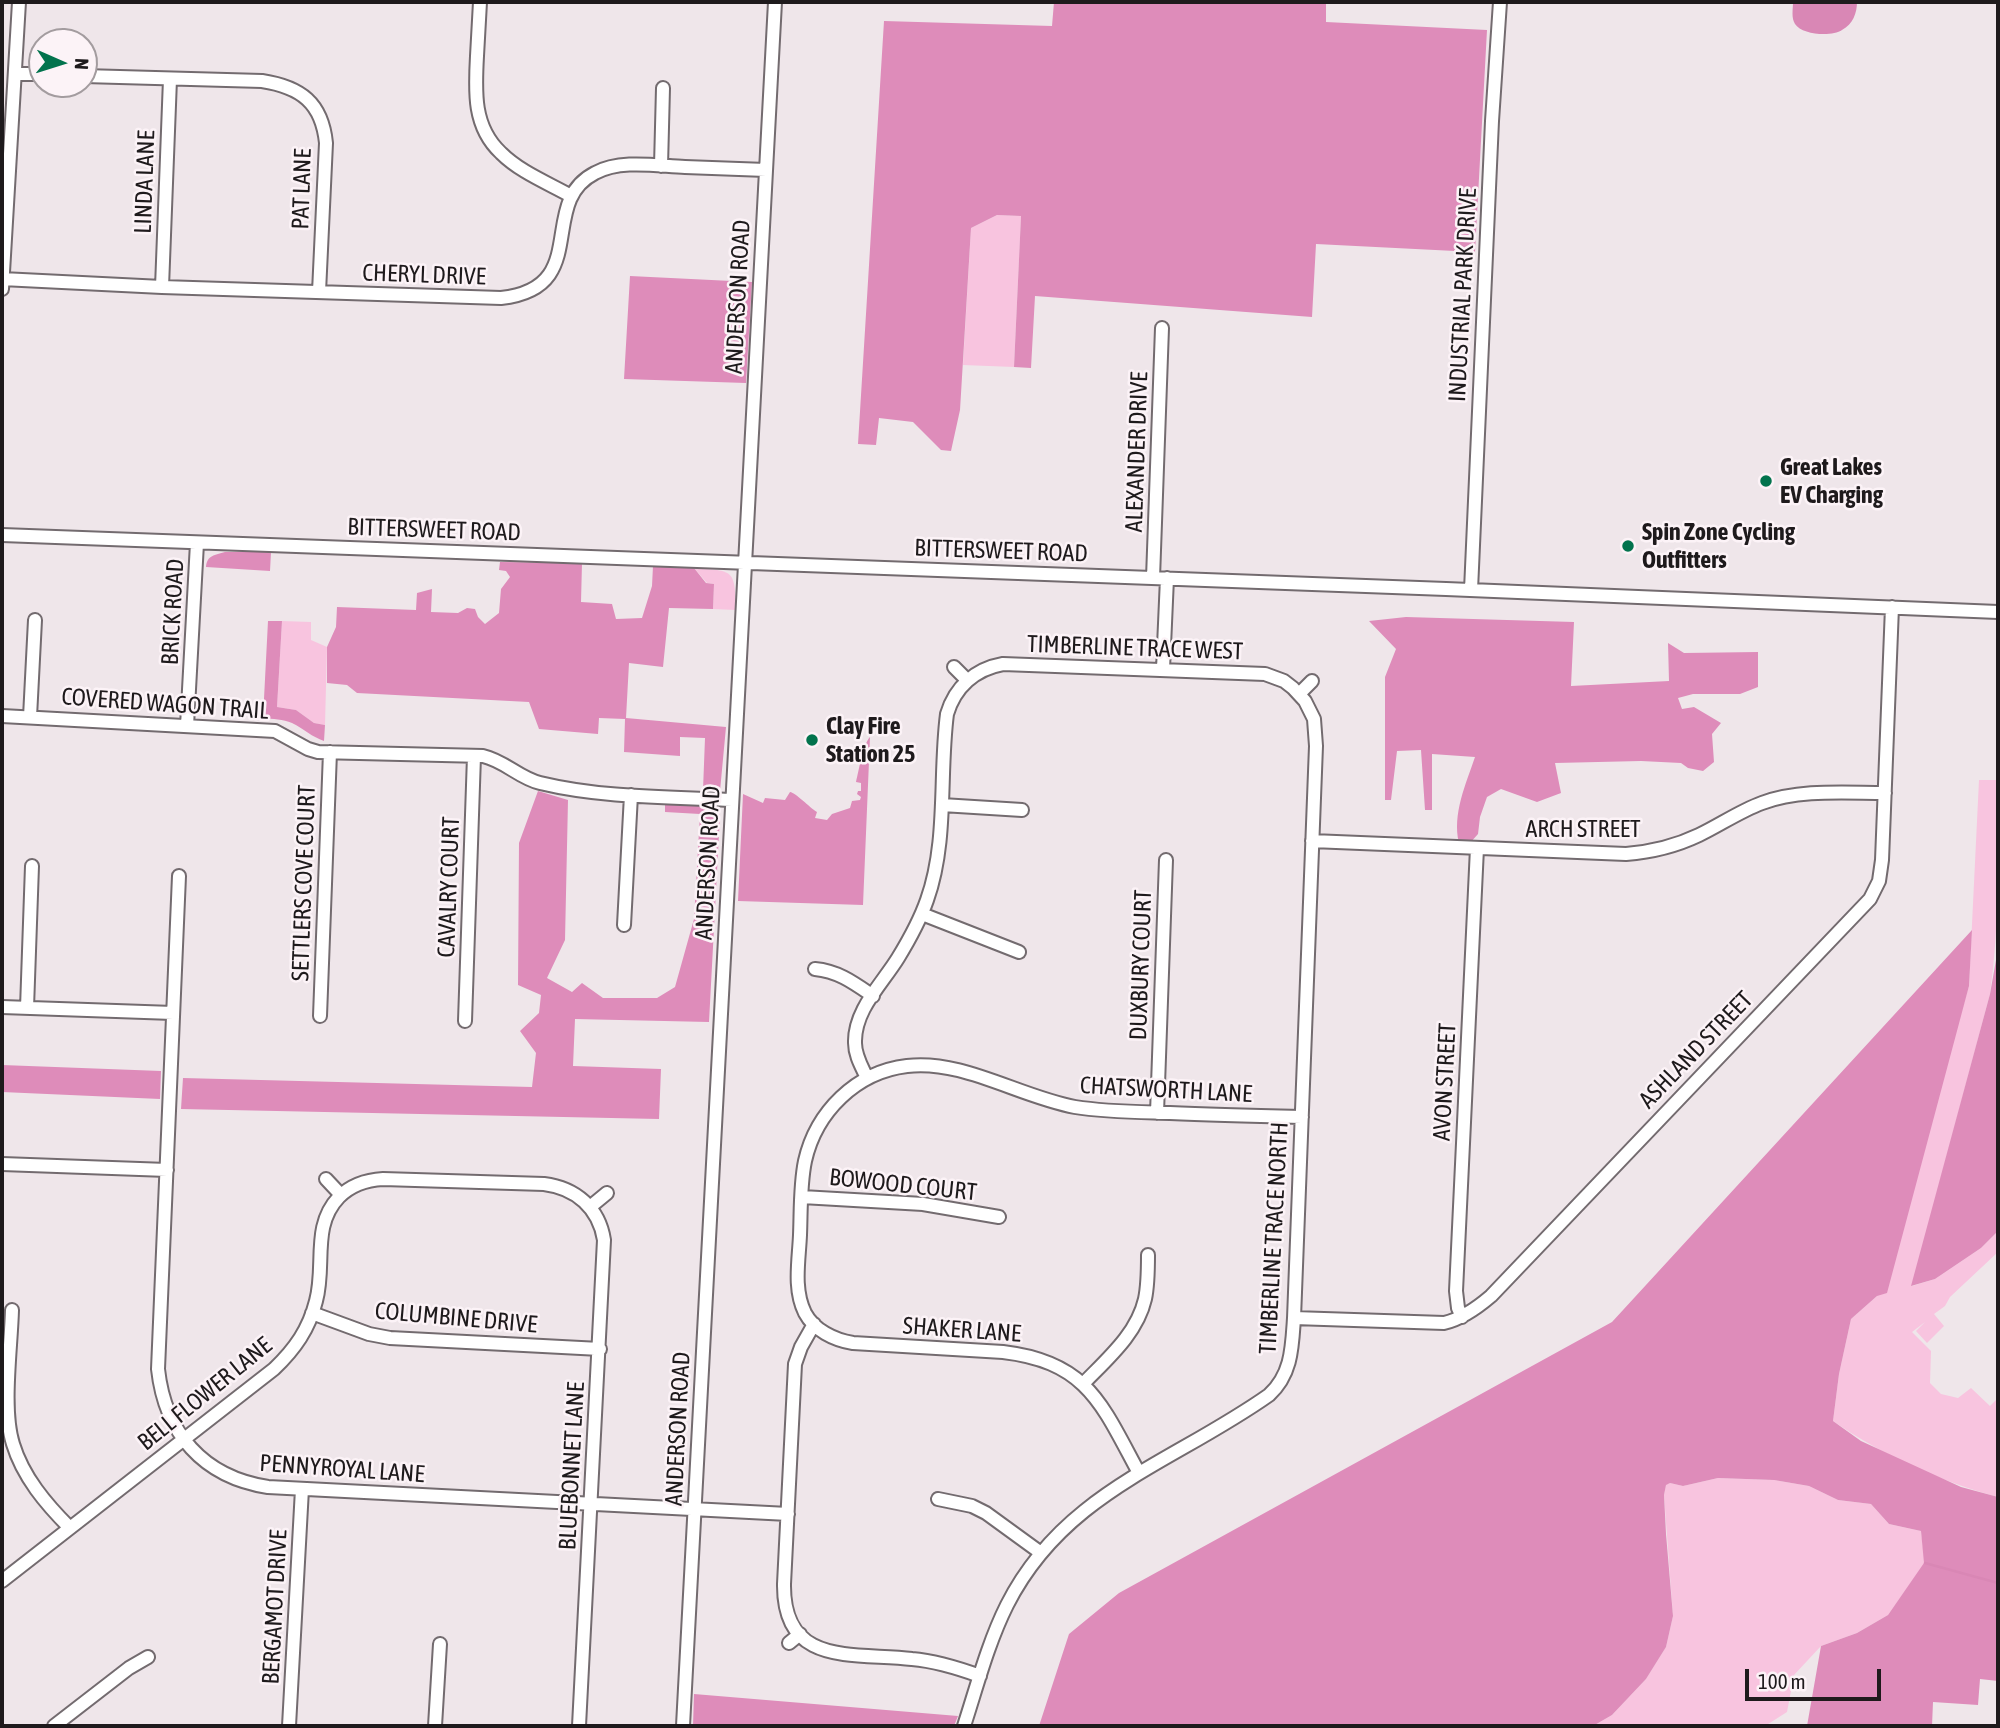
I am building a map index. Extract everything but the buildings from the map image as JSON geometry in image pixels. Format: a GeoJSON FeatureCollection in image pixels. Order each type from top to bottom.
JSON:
{"type":"FeatureCollection","features":[{"type":"Feature","properties":{"kind":"street"},"geometry":{"type":"LineString","coordinates":[[2,289],[19,2]]}},
{"type":"Feature","properties":{"kind":"street"},"geometry":{"type":"LineString","coordinates":[[480,2],[475,91],[477,112],[486,135],[507,159],[571,196],[580,183],[601,170],[622,165],[766,170]]}},
{"type":"Feature","properties":{"kind":"street","name":"ANDERSON ROAD"},"geometry":{"type":"LineString","coordinates":[[683,1726],[775,2]]}},
{"type":"Feature","properties":{"kind":"street","name":"INDUSTRIAL PARK DRIVE"},"geometry":{"type":"LineString","coordinates":[[1471,590],[1492,121],[1500,2]]}},
{"type":"Feature","properties":{"kind":"street"},"geometry":{"type":"LineString","coordinates":[[15,74],[28,74]]}},
{"type":"Feature","properties":{"kind":"street","name":"PAT LANE"},"geometry":{"type":"LineString","coordinates":[[98,76],[262,82],[282,85],[308,100],[318,113],[326,143],[319,292]]}},
{"type":"Feature","properties":{"kind":"street","name":"LINDA LANE"},"geometry":{"type":"LineString","coordinates":[[162,287],[170,79]]}},
{"type":"Feature","properties":{"kind":"street"},"geometry":{"type":"LineString","coordinates":[[661,166],[663,88]]}},
{"type":"Feature","properties":{"kind":"street"},"geometry":{"type":"LineString","coordinates":[[474,141],[486,135]]}},
{"type":"Feature","properties":{"kind":"street","name":"CHERYL DRIVE"},"geometry":{"type":"LineString","coordinates":[[2,279],[501,298],[542,290],[560,254],[563,220],[571,196]]}},
{"type":"Feature","properties":{"kind":"street","name":"ALEXANDER DRIVE"},"geometry":{"type":"LineString","coordinates":[[1153,578],[1162,328]]}},
{"type":"Feature","properties":{"kind":"street","name":"BITTERSWEET ROAD"},"geometry":{"type":"LineString","coordinates":[[2,535],[1998,611]]}},
{"type":"Feature","properties":{"kind":"street","name":"BRICK ROAD"},"geometry":{"type":"LineString","coordinates":[[187,726],[197,542]]}},
{"type":"Feature","properties":{"kind":"street"},"geometry":{"type":"LineString","coordinates":[[1163,669],[1167,579]]}},
{"type":"Feature","properties":{"kind":"street","name":"ASHLAND STREET"},"geometry":{"type":"LineString","coordinates":[[1294,1318],[1444,1323],[1462,1317],[1478,1307],[1870,899],[1881,872],[1892,607]]}},
{"type":"Feature","properties":{"kind":"street"},"geometry":{"type":"LineString","coordinates":[[30,716],[35,620]]}},
{"type":"Feature","properties":{"kind":"street","name":"TIMBERLINE TRACE WEST"},"geometry":{"type":"LineString","coordinates":[[967,680],[990,667],[1011,664],[1163,669],[1265,674],[1284,681],[1299,694]]}},
{"type":"Feature","properties":{"kind":"street"},"geometry":{"type":"LineString","coordinates":[[867,1078],[857,1056],[855,1035],[861,1015],[904,948],[922,914],[935,872],[941,832],[947,714],[954,695],[967,680],[954,667]]}},
{"type":"Feature","properties":{"kind":"street"},"geometry":{"type":"LineString","coordinates":[[1299,694],[1312,681]]}},
{"type":"Feature","properties":{"kind":"street","name":"TIMBERLINE TRACE NORTH"},"geometry":{"type":"LineString","coordinates":[[964,1726],[991,1642],[1007,1605],[1024,1576],[1060,1531],[1115,1487],[1274,1391],[1285,1376],[1291,1358],[1316,730],[1310,711],[1299,694]]}},
{"type":"Feature","properties":{"kind":"street","name":"COVERED WAGON TRAIL"},"geometry":{"type":"LineString","coordinates":[[2,716],[275,730],[308,749],[330,752],[474,756],[498,761],[536,782],[583,792],[732,800]]}},
{"type":"Feature","properties":{"kind":"street","name":"SETTLERS COVE COURT"},"geometry":{"type":"LineString","coordinates":[[320,1016],[330,752]]}},
{"type":"Feature","properties":{"kind":"street","name":"CAVALRY COURT"},"geometry":{"type":"LineString","coordinates":[[465,1021],[474,756]]}},
{"type":"Feature","properties":{"kind":"street","name":"ARCH STREET"},"geometry":{"type":"LineString","coordinates":[[1312,841],[1640,853],[1679,843],[1752,807],[1780,798],[1806,794],[1885,793]]}},
{"type":"Feature","properties":{"kind":"street"},"geometry":{"type":"LineString","coordinates":[[624,925],[631,795]]}},
{"type":"Feature","properties":{"kind":"street"},"geometry":{"type":"LineString","coordinates":[[942,805],[1022,810]]}},
{"type":"Feature","properties":{"kind":"street","name":"AVON STREET"},"geometry":{"type":"LineString","coordinates":[[1462,1317],[1456,1291],[1477,848]]}},
{"type":"Feature","properties":{"kind":"street","name":"DUXBURY COURT"},"geometry":{"type":"LineString","coordinates":[[1157,1113],[1166,860]]}},
{"type":"Feature","properties":{"kind":"street"},"geometry":{"type":"LineString","coordinates":[[27,1008],[32,866]]}},
{"type":"Feature","properties":{"kind":"street","name":"PENNYROYAL LANE"},"geometry":{"type":"LineString","coordinates":[[179,876],[158,1369],[166,1409],[183,1440],[214,1468],[235,1479],[268,1487],[788,1514]]}},
{"type":"Feature","properties":{"kind":"street"},"geometry":{"type":"LineString","coordinates":[[922,914],[1018,952]]}},
{"type":"Feature","properties":{"kind":"street"},"geometry":{"type":"LineString","coordinates":[[815,969],[838,973],[873,996]]}},
{"type":"Feature","properties":{"kind":"street"},"geometry":{"type":"LineString","coordinates":[[2,1007],[173,1013]]}},
{"type":"Feature","properties":{"kind":"street","name":"CHATSWORTH LANE"},"geometry":{"type":"LineString","coordinates":[[814,1324],[805,1312],[799,1293],[805,1164],[816,1131],[828,1111],[850,1089],[867,1078],[905,1066],[934,1065],[1073,1107],[1157,1113],[1302,1117]]}},
{"type":"Feature","properties":{"kind":"street"},"geometry":{"type":"LineString","coordinates":[[2,1164],[167,1170]]}},
{"type":"Feature","properties":{"kind":"street"},"geometry":{"type":"LineString","coordinates":[[326,1179],[341,1195],[363,1182],[383,1179],[544,1184],[566,1189],[584,1200],[592,1209],[607,1193]]}},
{"type":"Feature","properties":{"kind":"street","name":"BELL FLOWER LANE"},"geometry":{"type":"LineString","coordinates":[[2,1581],[286,1357],[302,1336],[317,1299],[323,1224],[328,1211],[341,1195]]}},
{"type":"Feature","properties":{"kind":"street","name":"BOWOOD COURT"},"geometry":{"type":"LineString","coordinates":[[802,1197],[923,1204],[999,1217]]}},
{"type":"Feature","properties":{"kind":"street","name":"BLUEBONNET LANE"},"geometry":{"type":"LineString","coordinates":[[579,1726],[604,1240],[603,1230],[592,1209]]}},
{"type":"Feature","properties":{"kind":"street"},"geometry":{"type":"LineString","coordinates":[[1083,1384],[1123,1342],[1137,1321],[1145,1300],[1148,1255]]}},
{"type":"Feature","properties":{"kind":"street"},"geometry":{"type":"LineString","coordinates":[[12,1311],[8,1411],[12,1443],[31,1482],[70,1528]]}},
{"type":"Feature","properties":{"kind":"street","name":"COLUMBINE DRIVE"},"geometry":{"type":"LineString","coordinates":[[312,1313],[369,1334],[390,1338],[600,1349]]}},
{"type":"Feature","properties":{"kind":"street"},"geometry":{"type":"LineString","coordinates":[[814,1324],[795,1364],[784,1595],[790,1620],[803,1637],[815,1646],[837,1654],[922,1660],[980,1676]]}},
{"type":"Feature","properties":{"kind":"street","name":"SHAKER LANE"},"geometry":{"type":"LineString","coordinates":[[814,1324],[835,1338],[853,1343],[1022,1354],[1056,1366],[1083,1384],[1107,1415],[1139,1473]]}},
{"type":"Feature","properties":{"kind":"street","name":"BERGAMOT DRIVE"},"geometry":{"type":"LineString","coordinates":[[289,1726],[302,1489]]}},
{"type":"Feature","properties":{"kind":"street"},"geometry":{"type":"LineString","coordinates":[[938,1499],[972,1506],[986,1513],[1041,1553]]}},
{"type":"Feature","properties":{"kind":"street"},"geometry":{"type":"LineString","coordinates":[[789,1643],[803,1637]]}},
{"type":"Feature","properties":{"kind":"street"},"geometry":{"type":"LineString","coordinates":[[435,1726],[440,1644]]}},
{"type":"Feature","properties":{"kind":"street"},"geometry":{"type":"LineString","coordinates":[[54,1726],[129,1668],[148,1657]]}},
{"type":"Feature","properties":{"kind":"shaded area"},"geometry":{"type":"Polygon","coordinates":[[[1054,2],[1326,2],[1326,22],[1487,30],[1475,252],[1316,244],[1312,317],[1035,296],[1031,368],[1014,367],[1021,216],[997,215],[971,228],[960,410],[951,451],[941,450],[913,422],[879,418],[876,445],[858,444],[884,21],[1052,26],[1054,2]]]}},
{"type":"Feature","properties":{"kind":"shaded area"},"geometry":{"type":"Polygon","coordinates":[[[1793,2],[1857,2],[1855,14],[1846,28],[1825,34],[1804,31],[1795,24],[1793,2]]]}},
{"type":"Feature","properties":{"kind":"shaded area"},"geometry":{"type":"Polygon","coordinates":[[[997,215],[1021,216],[1014,367],[963,365],[971,228],[997,215]]]}},
{"type":"Feature","properties":{"kind":"shaded area"},"geometry":{"type":"Polygon","coordinates":[[[630,276],[752,282],[746,383],[624,379],[630,276]]]}},
{"type":"Feature","properties":{"kind":"shaded area"},"geometry":{"type":"Polygon","coordinates":[[[225,552],[271,552],[270,571],[206,567],[210,558],[225,552]]]}},
{"type":"Feature","properties":{"kind":"shaded area"},"geometry":{"type":"Polygon","coordinates":[[[500,562],[582,563],[581,602],[612,604],[616,619],[642,618],[652,586],[653,566],[694,568],[706,583],[714,584],[713,609],[669,608],[663,667],[629,663],[626,718],[726,727],[720,791],[703,790],[705,738],[680,737],[680,756],[624,752],[625,719],[599,718],[598,734],[539,729],[529,702],[357,693],[347,685],[327,683],[327,647],[336,627],[337,607],[416,610],[417,593],[432,589],[431,612],[458,613],[467,608],[475,609],[485,624],[499,613],[501,589],[510,577],[506,571],[499,570],[500,562]]]}},
{"type":"Feature","properties":{"kind":"shaded area"},"geometry":{"type":"Polygon","coordinates":[[[694,568],[717,570],[730,575],[735,587],[736,610],[713,609],[714,584],[707,583],[694,568]]]}},
{"type":"Feature","properties":{"kind":"shaded area"},"geometry":{"type":"Polygon","coordinates":[[[1406,617],[1574,622],[1571,686],[1669,681],[1668,643],[1684,653],[1758,652],[1758,687],[1740,694],[1693,694],[1678,698],[1682,709],[1694,707],[1721,723],[1712,734],[1714,762],[1703,771],[1688,768],[1681,763],[1555,763],[1561,793],[1537,802],[1501,789],[1487,797],[1478,834],[1470,843],[1459,843],[1459,810],[1475,757],[1432,754],[1432,810],[1425,810],[1421,750],[1397,751],[1391,800],[1385,800],[1385,677],[1396,649],[1369,621],[1406,617]]]}},
{"type":"Feature","properties":{"kind":"shaded area"},"geometry":{"type":"Polygon","coordinates":[[[268,621],[282,621],[277,707],[296,710],[314,723],[325,725],[324,741],[289,722],[263,718],[268,621]]]}},
{"type":"Feature","properties":{"kind":"shaded area"},"geometry":{"type":"Polygon","coordinates":[[[282,621],[311,622],[311,640],[327,647],[325,725],[314,723],[296,710],[277,707],[282,621]]]}},
{"type":"Feature","properties":{"kind":"shaded area"},"geometry":{"type":"Polygon","coordinates":[[[870,737],[863,905],[738,901],[743,794],[763,803],[765,798],[785,800],[790,792],[817,812],[815,818],[827,820],[832,814],[850,808],[852,801],[860,800],[861,797],[857,794],[861,791],[861,783],[856,782],[863,751],[870,737]]]}},
{"type":"Feature","properties":{"kind":"shaded area"},"geometry":{"type":"Polygon","coordinates":[[[1979,780],[1998,780],[1997,914],[1990,994],[1912,1286],[1935,1279],[1981,1248],[1998,1231],[1998,1252],[1934,1314],[1944,1326],[1927,1343],[1916,1331],[1925,1322],[1912,1332],[1931,1351],[1930,1383],[1941,1394],[1958,1398],[1971,1388],[1990,1406],[1998,1398],[1998,1497],[1955,1484],[1912,1466],[1833,1421],[1839,1374],[1851,1319],[1877,1296],[1969,986],[1979,780]]]}},
{"type":"Feature","properties":{"kind":"shaded area"},"geometry":{"type":"Polygon","coordinates":[[[538,791],[568,800],[565,940],[547,978],[572,992],[582,983],[603,998],[657,998],[675,987],[694,919],[700,814],[665,812],[665,804],[715,807],[720,815],[709,1022],[575,1019],[573,1066],[661,1069],[659,1119],[181,1109],[183,1078],[532,1087],[536,1053],[520,1031],[539,1013],[541,995],[518,985],[519,843],[538,791]]]}},
{"type":"Feature","properties":{"kind":"shaded area"},"geometry":{"type":"Polygon","coordinates":[[[1998,909],[1998,1231],[1981,1248],[1935,1279],[1911,1286],[1990,994],[1996,960],[1998,909]]]}},
{"type":"Feature","properties":{"kind":"shaded area"},"geometry":{"type":"Polygon","coordinates":[[[1972,930],[1969,986],[1887,1293],[1877,1296],[1851,1319],[1839,1374],[1833,1421],[1861,1441],[1961,1487],[1998,1497],[1998,1681],[1980,1679],[1978,1705],[1933,1702],[1932,1726],[1807,1726],[1821,1646],[1857,1633],[1888,1615],[1924,1563],[1921,1531],[1889,1524],[1871,1504],[1838,1500],[1809,1486],[1774,1480],[1718,1478],[1683,1486],[1670,1483],[1666,1485],[1666,1534],[1673,1616],[1666,1647],[1646,1679],[1612,1715],[1593,1726],[1039,1726],[1069,1634],[1119,1593],[1612,1322],[1972,930]]]}},
{"type":"Feature","properties":{"kind":"shaded area"},"geometry":{"type":"Polygon","coordinates":[[[2,1065],[161,1071],[160,1099],[2,1092],[2,1065]]]}},
{"type":"Feature","properties":{"kind":"shaded area"},"geometry":{"type":"Polygon","coordinates":[[[1718,1478],[1774,1480],[1809,1486],[1838,1500],[1871,1504],[1889,1524],[1921,1531],[1925,1563],[1888,1615],[1857,1633],[1821,1646],[1794,1675],[1787,1712],[1765,1726],[1593,1726],[1612,1715],[1646,1679],[1666,1647],[1673,1616],[1664,1495],[1666,1484],[1683,1486],[1718,1478]]]}},
{"type":"Feature","properties":{"kind":"shaded area"},"geometry":{"type":"Polygon","coordinates":[[[694,1694],[958,1716],[954,1726],[693,1726],[694,1694]]]}},
{"type":"Feature","properties":{"kind":"waterway"},"geometry":{"type":"LineString","coordinates":[[1925,1563],[1998,1583]]}},
{"type":"Feature","properties":{"kind":"place","name":"Great Lakes EV Charging"},"geometry":{"type":"Point","coordinates":[1766,481]}},
{"type":"Feature","properties":{"kind":"place","name":"Spin Zone Cycling Outfitters"},"geometry":{"type":"Point","coordinates":[1628,546]}},
{"type":"Feature","properties":{"kind":"place","name":"Clay Fire Station 25"},"geometry":{"type":"Point","coordinates":[812,740]}}]}
